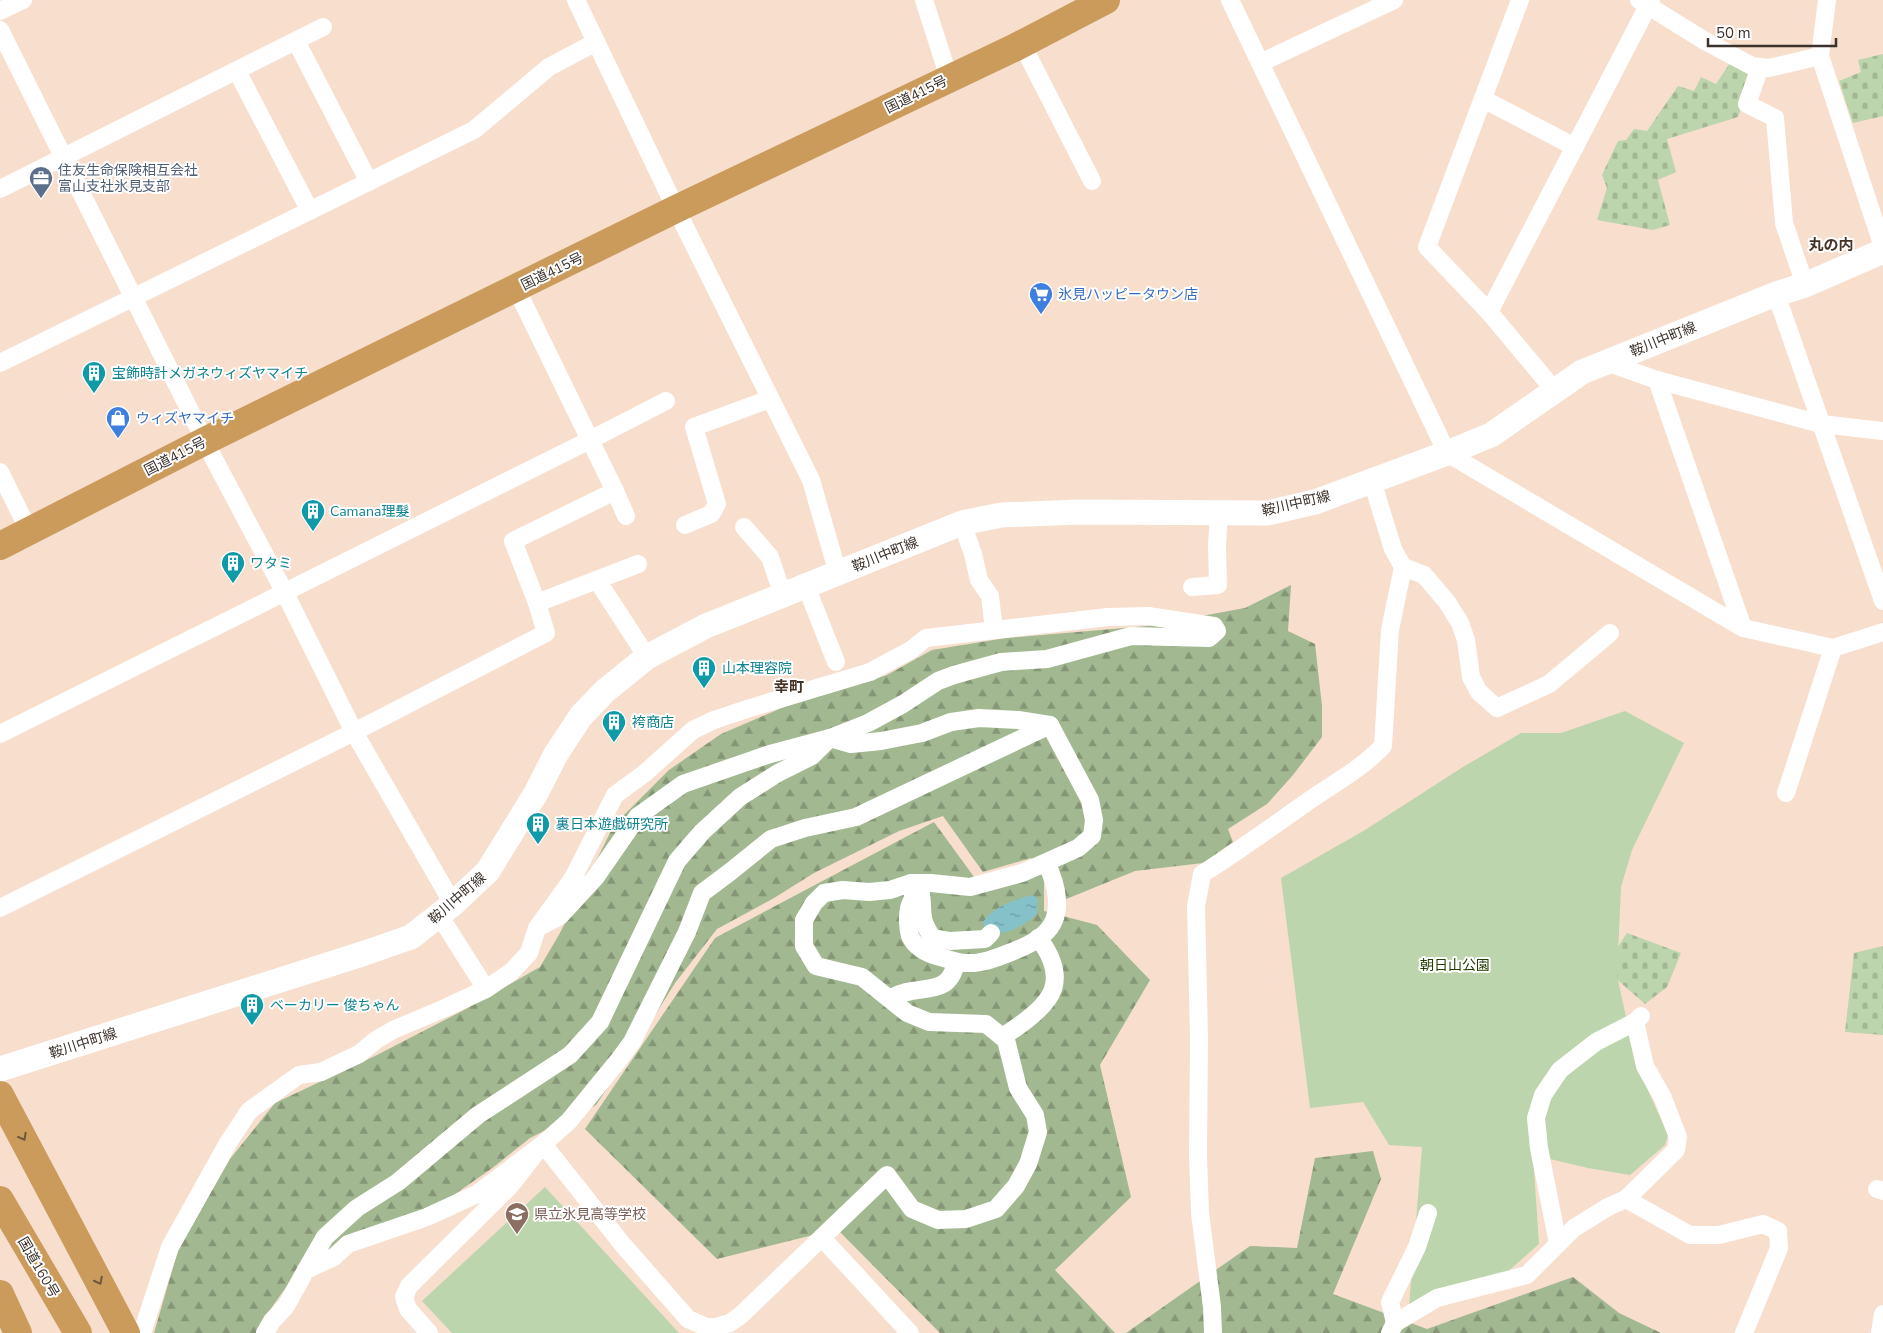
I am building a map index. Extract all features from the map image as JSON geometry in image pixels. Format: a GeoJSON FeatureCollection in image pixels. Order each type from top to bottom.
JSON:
{"type":"FeatureCollection","features":[{"type":"Feature","properties":{"kind":"highway","name":"国道415号"},"geometry":{"type":"LineString","coordinates":[[0,546],[205,441],[676,209],[1022,44],[1106,0]]}},
{"type":"Feature","properties":{"kind":"highway"},"geometry":{"type":"LineString","coordinates":[[0,1095],[126,1333]]}},
{"type":"Feature","properties":{"kind":"highway","name":"国道160号"},"geometry":{"type":"LineString","coordinates":[[0,1200],[78,1333]]}},
{"type":"Feature","properties":{"kind":"highway"},"geometry":{"type":"LineString","coordinates":[[0,1294],[18,1333]]}},
{"type":"Feature","properties":{"kind":"main road","name":"鞍川中町線"},"geometry":{"type":"LineString","coordinates":[[0,1069],[362,954],[411,936],[446,910],[488,871],[536,792],[556,754],[581,716],[605,691],[647,658],[706,626],[962,523],[1001,515],[1077,512],[1267,512],[1315,502],[1491,435],[1582,372],[1776,294],[1805,285],[1883,251]]}},
{"type":"Feature","properties":{"kind":"street"},"geometry":{"type":"LineString","coordinates":[[0,11],[23,0]]}},
{"type":"Feature","properties":{"kind":"street"},"geometry":{"type":"LineString","coordinates":[[576,0],[676,209],[811,480],[838,574]]}},
{"type":"Feature","properties":{"kind":"street"},"geometry":{"type":"LineString","coordinates":[[924,0],[949,78]]}},
{"type":"Feature","properties":{"kind":"street"},"geometry":{"type":"LineString","coordinates":[[1230,0],[1447,453],[1743,628],[1833,648],[1883,632]]}},
{"type":"Feature","properties":{"kind":"street"},"geometry":{"type":"LineString","coordinates":[[1260,63],[1394,0]]}},
{"type":"Feature","properties":{"kind":"street"},"geometry":{"type":"LineString","coordinates":[[1520,0],[1428,247],[1489,312],[1554,390]]}},
{"type":"Feature","properties":{"kind":"street"},"geometry":{"type":"LineString","coordinates":[[1828,0],[1820,56],[1883,247]]}},
{"type":"Feature","properties":{"kind":"street"},"geometry":{"type":"LineString","coordinates":[[1489,312],[1575,147],[1646,2],[1720,49],[1752,66],[1769,68],[1820,56]]}},
{"type":"Feature","properties":{"kind":"street"},"geometry":{"type":"LineString","coordinates":[[0,190],[324,27]]}},
{"type":"Feature","properties":{"kind":"street"},"geometry":{"type":"LineString","coordinates":[[0,30],[205,441],[446,910],[466,955],[486,988]]}},
{"type":"Feature","properties":{"kind":"street"},"geometry":{"type":"LineString","coordinates":[[296,41],[369,182]]}},
{"type":"Feature","properties":{"kind":"street"},"geometry":{"type":"LineString","coordinates":[[0,364],[474,130],[549,67],[596,42]]}},
{"type":"Feature","properties":{"kind":"street"},"geometry":{"type":"LineString","coordinates":[[1022,44],[1092,180]]}},
{"type":"Feature","properties":{"kind":"street"},"geometry":{"type":"LineString","coordinates":[[1760,67],[1747,104],[1775,118],[1784,224],[1805,285]]}},
{"type":"Feature","properties":{"kind":"street"},"geometry":{"type":"LineString","coordinates":[[237,71],[310,211]]}},
{"type":"Feature","properties":{"kind":"street"},"geometry":{"type":"LineString","coordinates":[[1483,99],[1575,147]]}},
{"type":"Feature","properties":{"kind":"street"},"geometry":{"type":"LineString","coordinates":[[516,288],[626,516]]}},
{"type":"Feature","properties":{"kind":"street"},"geometry":{"type":"LineString","coordinates":[[1776,294],[1883,601]]}},
{"type":"Feature","properties":{"kind":"street"},"geometry":{"type":"LineString","coordinates":[[1606,362],[1657,380],[1821,424],[1883,430]]}},
{"type":"Feature","properties":{"kind":"street"},"geometry":{"type":"LineString","coordinates":[[1657,380],[1743,628]]}},
{"type":"Feature","properties":{"kind":"street"},"geometry":{"type":"LineString","coordinates":[[685,525],[711,514],[717,504],[694,427],[770,399]]}},
{"type":"Feature","properties":{"kind":"street"},"geometry":{"type":"LineString","coordinates":[[0,734],[285,594],[666,401]]}},
{"type":"Feature","properties":{"kind":"street"},"geometry":{"type":"LineString","coordinates":[[0,472],[30,531]]}},
{"type":"Feature","properties":{"kind":"street"},"geometry":{"type":"LineString","coordinates":[[1213,1333],[1212,1307],[1200,1213],[1196,906],[1202,874],[1240,851],[1310,800],[1366,763],[1383,746],[1390,630],[1402,568],[1393,549],[1372,481]]}},
{"type":"Feature","properties":{"kind":"street"},"geometry":{"type":"LineString","coordinates":[[0,908],[546,634],[537,603],[514,541],[615,492]]}},
{"type":"Feature","properties":{"kind":"street"},"geometry":{"type":"LineString","coordinates":[[1192,586],[1218,585],[1217,546],[1219,512]]}},
{"type":"Feature","properties":{"kind":"street"},"geometry":{"type":"LineString","coordinates":[[962,523],[973,554],[979,580],[990,596],[994,630]]}},
{"type":"Feature","properties":{"kind":"street"},"geometry":{"type":"LineString","coordinates":[[744,527],[770,557],[783,596]]}},
{"type":"Feature","properties":{"kind":"street"},"geometry":{"type":"LineString","coordinates":[[537,603],[638,564]]}},
{"type":"Feature","properties":{"kind":"street"},"geometry":{"type":"LineString","coordinates":[[1402,568],[1424,575],[1447,602],[1460,623],[1466,640],[1471,677],[1479,692],[1497,708],[1549,684],[1610,633]]}},
{"type":"Feature","properties":{"kind":"street"},"geometry":{"type":"LineString","coordinates":[[597,580],[647,658]]}},
{"type":"Feature","properties":{"kind":"street"},"geometry":{"type":"LineString","coordinates":[[806,586],[836,662]]}},
{"type":"Feature","properties":{"kind":"street"},"geometry":{"type":"LineString","coordinates":[[142,1333],[170,1247],[228,1143],[249,1112],[299,1075],[321,1072],[359,1054],[376,1040],[393,1030],[486,988],[511,972],[529,953],[537,928],[573,878],[615,795],[645,774],[694,730],[714,720],[750,708],[870,672],[911,650],[926,638],[1108,617],[1148,616],[1214,626],[1217,631],[1209,638],[1131,636],[1047,659],[1001,662],[954,675],[938,681],[903,704],[868,723],[830,738],[770,754],[683,784],[638,816],[596,878],[560,916],[537,928]]}},
{"type":"Feature","properties":{"kind":"street"},"geometry":{"type":"LineString","coordinates":[[1786,793],[1833,648]]}},
{"type":"Feature","properties":{"kind":"street"},"geometry":{"type":"LineString","coordinates":[[830,738],[851,744],[880,741],[922,733],[951,722],[980,718],[1018,720],[1050,725]]}},
{"type":"Feature","properties":{"kind":"street"},"geometry":{"type":"LineString","coordinates":[[543,1144],[623,1245],[667,1296],[688,1319],[706,1327],[716,1327],[730,1323],[741,1315],[887,1175],[912,1209],[938,1220],[966,1219],[996,1209],[1016,1186],[1028,1164],[1038,1132],[1035,1115],[1018,1088],[1006,1040],[986,1024],[929,1022],[908,1013],[862,977],[816,966],[804,946],[804,920],[814,903],[824,893],[843,890],[869,892],[890,890],[915,883],[970,886],[1022,873],[1078,848],[1092,836],[1094,820],[1090,800],[1050,725]]}},
{"type":"Feature","properties":{"kind":"street"},"geometry":{"type":"LineString","coordinates":[[306,1270],[334,1257],[348,1244],[427,1217],[478,1194],[543,1144],[569,1121],[632,1042],[687,932],[702,893],[770,839],[805,828],[856,817],[1050,725]]}},
{"type":"Feature","properties":{"kind":"street"},"geometry":{"type":"LineString","coordinates":[[265,1333],[272,1321],[286,1306],[325,1237],[357,1208],[398,1182],[478,1115],[570,1055],[600,1022],[677,861],[702,832],[740,797],[778,773],[812,756],[830,738]]}},
{"type":"Feature","properties":{"kind":"street"},"geometry":{"type":"LineString","coordinates":[[915,883],[913,899],[909,908],[910,934],[917,945],[927,954],[968,964],[995,959],[1023,947],[1045,934],[1054,919],[1058,895],[1046,863]]}},
{"type":"Feature","properties":{"kind":"street"},"geometry":{"type":"LineString","coordinates":[[915,883],[922,898],[921,912],[925,927],[933,938],[950,941],[985,939],[991,933]]}},
{"type":"Feature","properties":{"kind":"street"},"geometry":{"type":"LineString","coordinates":[[1002,1037],[1025,1022],[1046,1000],[1053,989],[1054,976],[1051,956],[1038,938]]}},
{"type":"Feature","properties":{"kind":"street"},"geometry":{"type":"LineString","coordinates":[[891,998],[900,993],[918,989],[930,989],[945,984],[951,977],[956,962]]}},
{"type":"Feature","properties":{"kind":"street"},"geometry":{"type":"LineString","coordinates":[[1428,1213],[1417,1247],[1390,1302],[1392,1328],[1437,1298],[1526,1275],[1558,1244],[1574,1228],[1608,1207],[1626,1200],[1676,1150],[1678,1137],[1662,1098],[1645,1066],[1638,1019],[1596,1042],[1560,1070],[1543,1094],[1536,1118],[1539,1148],[1558,1244]]}},
{"type":"Feature","properties":{"kind":"street"},"geometry":{"type":"LineString","coordinates":[[429,1333],[408,1309],[404,1298],[409,1286],[510,1186],[543,1144]]}},
{"type":"Feature","properties":{"kind":"street"},"geometry":{"type":"LineString","coordinates":[[1626,1200],[1690,1235],[1719,1235],[1763,1224],[1778,1231],[1779,1248],[1744,1333]]}},
{"type":"Feature","properties":{"kind":"street"},"geometry":{"type":"LineString","coordinates":[[822,1238],[910,1333]]}},
{"type":"Feature","properties":{"kind":"street"},"geometry":{"type":"LineString","coordinates":[[1880,1333],[1883,1314]]}},
{"type":"Feature","properties":{"kind":"green space"},"geometry":{"type":"Polygon","coordinates":[[[1883,54],[1883,116],[1853,123],[1839,81],[1861,72],[1858,60],[1883,54]]]}},
{"type":"Feature","properties":{"kind":"green space"},"geometry":{"type":"Polygon","coordinates":[[[1732,60],[1754,72],[1738,117],[1667,139],[1676,172],[1658,180],[1670,225],[1653,230],[1597,220],[1607,188],[1602,175],[1618,141],[1626,140],[1634,129],[1647,131],[1678,86],[1694,91],[1701,77],[1716,84],[1732,60]]]}},
{"type":"Feature","properties":{"kind":"green space"},"geometry":{"type":"Polygon","coordinates":[[[1291,585],[1288,631],[1315,644],[1322,706],[1322,737],[1293,775],[1267,804],[1228,829],[1233,842],[1203,863],[1135,871],[1059,902],[1044,880],[1044,911],[1097,925],[1150,980],[1100,1065],[1131,1197],[1055,1270],[1115,1333],[940,1333],[837,1229],[717,1259],[585,1129],[715,938],[934,822],[977,881],[1041,875],[1031,858],[983,872],[943,816],[899,831],[814,873],[774,898],[717,929],[675,983],[636,1046],[596,1105],[530,1138],[491,1169],[438,1206],[307,1258],[256,1333],[154,1333],[178,1250],[230,1159],[275,1103],[375,1056],[466,1009],[540,967],[560,933],[614,825],[669,770],[721,734],[784,707],[887,675],[932,650],[1006,638],[1147,626],[1245,608],[1291,585]]]}},
{"type":"Feature","properties":{"kind":"green space","name":"朝日山公園"},"geometry":{"type":"Polygon","coordinates":[[[1625,711],[1684,743],[1632,850],[1621,887],[1617,976],[1637,1066],[1668,1135],[1665,1145],[1630,1175],[1588,1168],[1533,1155],[1539,1244],[1505,1274],[1409,1307],[1422,1147],[1389,1145],[1363,1102],[1310,1108],[1281,878],[1365,830],[1463,767],[1521,733],[1561,733],[1625,711]]]}},
{"type":"Feature","properties":{"kind":"green space"},"geometry":{"type":"Polygon","coordinates":[[[1627,933],[1681,953],[1667,987],[1645,1004],[1604,968],[1627,933]]]}},
{"type":"Feature","properties":{"kind":"green space"},"geometry":{"type":"Polygon","coordinates":[[[1883,946],[1883,1035],[1845,1032],[1854,953],[1883,946]]]}},
{"type":"Feature","properties":{"kind":"green space"},"geometry":{"type":"Polygon","coordinates":[[[1373,1151],[1381,1179],[1333,1294],[1427,1329],[1573,1277],[1619,1313],[1661,1333],[1126,1333],[1250,1246],[1297,1248],[1315,1158],[1373,1151]]]}},
{"type":"Feature","properties":{"kind":"green space"},"geometry":{"type":"Polygon","coordinates":[[[545,1187],[679,1333],[452,1333],[422,1301],[545,1187]]]}},
{"type":"Feature","properties":{"kind":"water"},"geometry":{"type":"Polygon","coordinates":[[[1032,895],[1038,899],[1037,914],[1032,918],[1013,930],[1006,932],[992,933],[985,931],[983,922],[993,912],[1011,902],[1032,895]]]}},
{"type":"Feature","properties":{"kind":"place","name":"住友生命保険相互会社 富山支社氷見支部"},"geometry":{"type":"Point","coordinates":[41,199]}},
{"type":"Feature","properties":{"kind":"place","name":"氷見ハッピータウン店"},"geometry":{"type":"Point","coordinates":[1041,315]}},
{"type":"Feature","properties":{"kind":"place","name":"宝飾時計メガネウィズヤマイチ"},"geometry":{"type":"Point","coordinates":[94,394]}},
{"type":"Feature","properties":{"kind":"place","name":"ウィズヤマイチ"},"geometry":{"type":"Point","coordinates":[118,439]}},
{"type":"Feature","properties":{"kind":"place","name":"Camana理髮"},"geometry":{"type":"Point","coordinates":[313,532]}},
{"type":"Feature","properties":{"kind":"place","name":"ワタミ"},"geometry":{"type":"Point","coordinates":[233,584]}},
{"type":"Feature","properties":{"kind":"place","name":"山本理容院"},"geometry":{"type":"Point","coordinates":[704,689]}},
{"type":"Feature","properties":{"kind":"place","name":"袴商店"},"geometry":{"type":"Point","coordinates":[614,743]}},
{"type":"Feature","properties":{"kind":"place","name":"裏日本遊戯研究所"},"geometry":{"type":"Point","coordinates":[538,845]}},
{"type":"Feature","properties":{"kind":"place","name":"ベーカリー 俊ちゃん"},"geometry":{"type":"Point","coordinates":[252,1026]}},
{"type":"Feature","properties":{"kind":"place","name":"県立氷見高等学校"},"geometry":{"type":"Point","coordinates":[517,1235]}},
{"type":"Feature","properties":{"kind":"district","name":"丸の内"},"geometry":{"type":"Point","coordinates":[1831,245]}},
{"type":"Feature","properties":{"kind":"district","name":"幸町"},"geometry":{"type":"Point","coordinates":[789,687]}}]}
